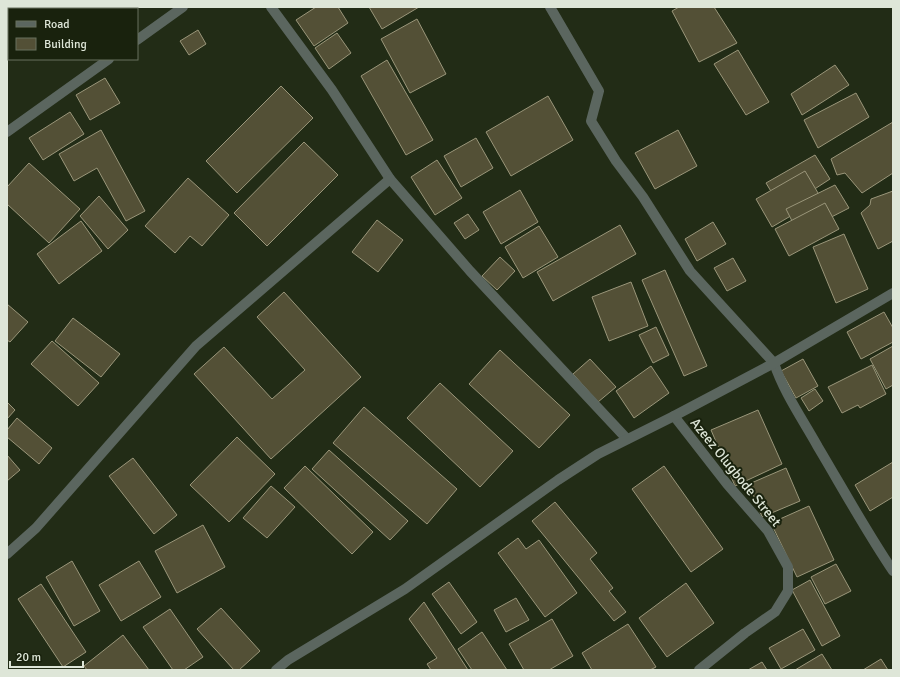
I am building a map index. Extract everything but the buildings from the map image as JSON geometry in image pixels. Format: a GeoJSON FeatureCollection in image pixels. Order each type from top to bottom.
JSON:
{"type":"FeatureCollection","features":[{"type":"Feature","properties":{"kind":"street"},"geometry":{"type":"LineString","coordinates":[[138,39],[183,7]]}},
{"type":"Feature","properties":{"kind":"street"},"geometry":{"type":"LineString","coordinates":[[271,7],[332,90],[390,179],[470,271],[627,440]]}},
{"type":"Feature","properties":{"kind":"street"},"geometry":{"type":"LineString","coordinates":[[550,7],[599,91],[591,121],[612,154],[643,197],[690,271],[774,363],[778,374],[801,418],[870,537],[893,571]]}},
{"type":"Feature","properties":{"kind":"street"},"geometry":{"type":"LineString","coordinates":[[7,132],[109,60]]}},
{"type":"Feature","properties":{"kind":"street"},"geometry":{"type":"LineString","coordinates":[[7,554],[36,528],[196,346],[390,179]]}},
{"type":"Feature","properties":{"kind":"street"},"geometry":{"type":"LineString","coordinates":[[276,670],[288,660],[405,590],[565,475],[598,454],[774,363],[893,293]]}},
{"type":"Feature","properties":{"kind":"street","name":"Azeez Olugbode Street"},"geometry":{"type":"LineString","coordinates":[[674,416],[727,484],[768,531],[788,567],[788,591],[775,612],[745,633],[700,670]]}}]}
